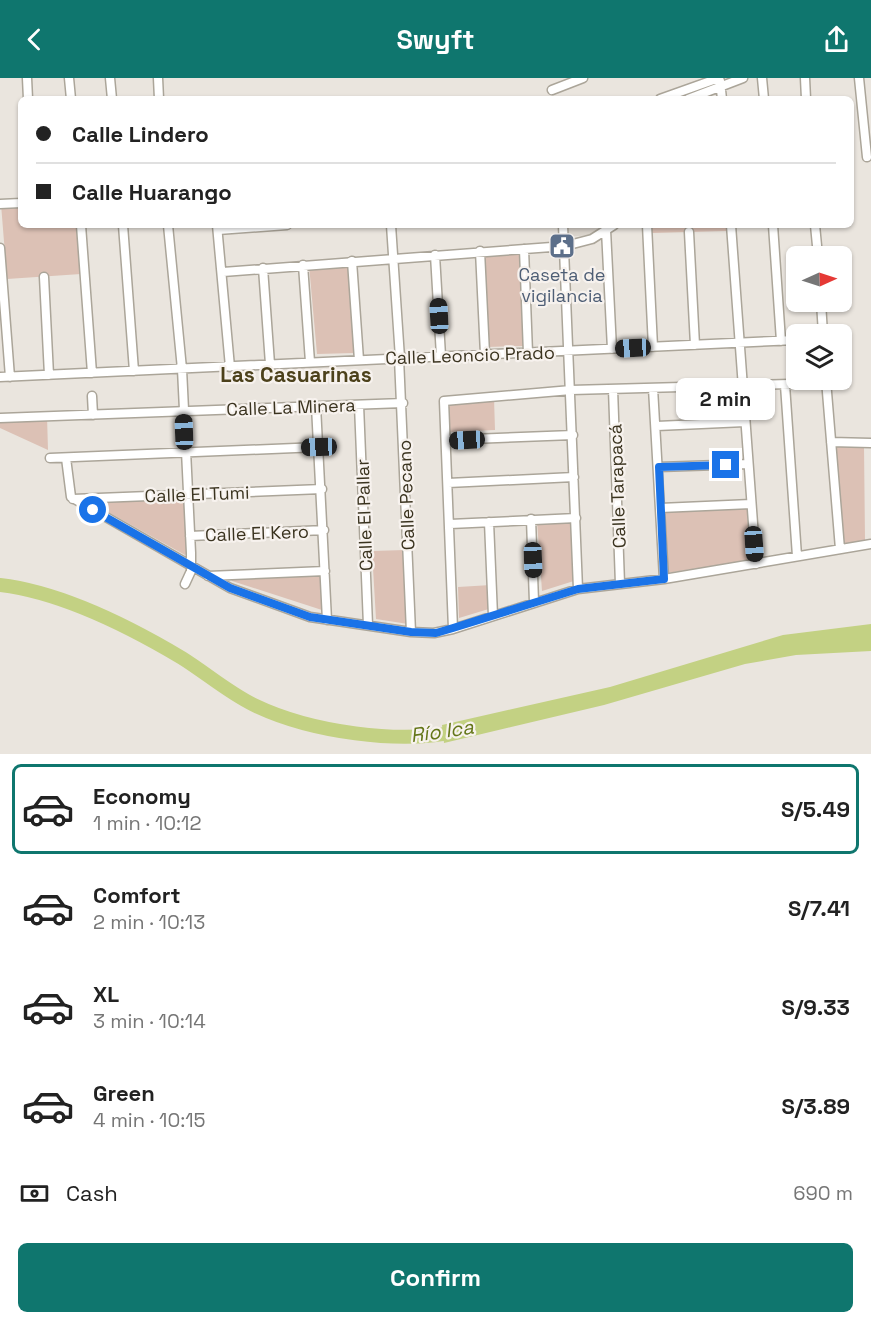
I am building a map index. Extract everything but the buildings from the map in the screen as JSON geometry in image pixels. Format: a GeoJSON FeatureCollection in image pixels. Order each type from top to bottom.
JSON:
{"type":"FeatureCollection","features":[{"type":"Feature","properties":{"kind":"street"},"geometry":{"type":"LineString","coordinates":[[27,78],[28,96]]}},
{"type":"Feature","properties":{"kind":"street"},"geometry":{"type":"LineString","coordinates":[[69,78],[71,96]]}},
{"type":"Feature","properties":{"kind":"street"},"geometry":{"type":"LineString","coordinates":[[110,78],[112,96]]}},
{"type":"Feature","properties":{"kind":"street"},"geometry":{"type":"LineString","coordinates":[[158,78],[159,96]]}},
{"type":"Feature","properties":{"kind":"street"},"geometry":{"type":"LineString","coordinates":[[552,90],[583,78]]}},
{"type":"Feature","properties":{"kind":"street"},"geometry":{"type":"LineString","coordinates":[[667,96],[707,80],[743,78]]}},
{"type":"Feature","properties":{"kind":"street"},"geometry":{"type":"LineString","coordinates":[[762,78],[764,96]]}},
{"type":"Feature","properties":{"kind":"street"},"geometry":{"type":"LineString","coordinates":[[805,78],[806,96]]}},
{"type":"Feature","properties":{"kind":"street"},"geometry":{"type":"LineString","coordinates":[[859,78],[867,157]]}},
{"type":"Feature","properties":{"kind":"street"},"geometry":{"type":"LineString","coordinates":[[693,96],[720,81]]}},
{"type":"Feature","properties":{"kind":"street"},"geometry":{"type":"LineString","coordinates":[[720,81],[722,96]]}},
{"type":"Feature","properties":{"kind":"street"},"geometry":{"type":"LineString","coordinates":[[0,204],[18,203]]}},
{"type":"Feature","properties":{"kind":"street"},"geometry":{"type":"LineString","coordinates":[[81,228],[92,373]]}},
{"type":"Feature","properties":{"kind":"street"},"geometry":{"type":"LineString","coordinates":[[123,228],[134,371]]}},
{"type":"Feature","properties":{"kind":"street"},"geometry":{"type":"LineString","coordinates":[[168,228],[182,369],[192,567],[185,584]]}},
{"type":"Feature","properties":{"kind":"street"},"geometry":{"type":"LineString","coordinates":[[218,228],[230,367]]}},
{"type":"Feature","properties":{"kind":"street","name":"Calle Pecano"},"geometry":{"type":"LineString","coordinates":[[391,228],[403,403],[411,632]]}},
{"type":"Feature","properties":{"kind":"street"},"geometry":{"type":"LineString","coordinates":[[563,228],[578,589]]}},
{"type":"Feature","properties":{"kind":"street"},"geometry":{"type":"LineString","coordinates":[[223,272],[565,246],[592,239],[608,228]]}},
{"type":"Feature","properties":{"kind":"street"},"geometry":{"type":"LineString","coordinates":[[610,228],[612,349]]}},
{"type":"Feature","properties":{"kind":"street"},"geometry":{"type":"LineString","coordinates":[[647,228],[653,347]]}},
{"type":"Feature","properties":{"kind":"street"},"geometry":{"type":"LineString","coordinates":[[731,228],[756,564]]}},
{"type":"Feature","properties":{"kind":"street"},"geometry":{"type":"LineString","coordinates":[[773,228],[781,340]]}},
{"type":"Feature","properties":{"kind":"street"},"geometry":{"type":"LineString","coordinates":[[815,228],[817,246]]}},
{"type":"Feature","properties":{"kind":"street"},"geometry":{"type":"LineString","coordinates":[[689,232],[695,345]]}},
{"type":"Feature","properties":{"kind":"street"},"geometry":{"type":"LineString","coordinates":[[0,248],[10,376]]}},
{"type":"Feature","properties":{"kind":"street"},"geometry":{"type":"LineString","coordinates":[[524,249],[528,352]]}},
{"type":"Feature","properties":{"kind":"street"},"geometry":{"type":"LineString","coordinates":[[480,252],[484,354]]}},
{"type":"Feature","properties":{"kind":"street"},"geometry":{"type":"LineString","coordinates":[[435,255],[441,357]]}},
{"type":"Feature","properties":{"kind":"street"},"geometry":{"type":"LineString","coordinates":[[352,261],[359,360]]}},
{"type":"Feature","properties":{"kind":"street"},"geometry":{"type":"LineString","coordinates":[[303,265],[310,362]]}},
{"type":"Feature","properties":{"kind":"street"},"geometry":{"type":"LineString","coordinates":[[263,268],[270,364]]}},
{"type":"Feature","properties":{"kind":"street"},"geometry":{"type":"LineString","coordinates":[[44,277],[49,375]]}},
{"type":"Feature","properties":{"kind":"street","name":"Calle Leoncio Prado"},"geometry":{"type":"LineString","coordinates":[[0,377],[786,340]]}},
{"type":"Feature","properties":{"kind":"street"},"geometry":{"type":"LineString","coordinates":[[453,628],[444,401],[571,390],[785,385],[797,556]]}},
{"type":"Feature","properties":{"kind":"street"},"geometry":{"type":"LineString","coordinates":[[653,388],[657,426],[664,579]]}},
{"type":"Feature","properties":{"kind":"street","name":"Calle Tarapacá"},"geometry":{"type":"LineString","coordinates":[[614,389],[620,584]]}},
{"type":"Feature","properties":{"kind":"street"},"geometry":{"type":"LineString","coordinates":[[827,390],[840,549]]}},
{"type":"Feature","properties":{"kind":"street"},"geometry":{"type":"LineString","coordinates":[[92,396],[93,415]]}},
{"type":"Feature","properties":{"kind":"street","name":"Calle La Minera"},"geometry":{"type":"LineString","coordinates":[[0,418],[403,403]]}},
{"type":"Feature","properties":{"kind":"street","name":"Calle El Pallar"},"geometry":{"type":"LineString","coordinates":[[359,405],[368,626]]}},
{"type":"Feature","properties":{"kind":"street"},"geometry":{"type":"LineString","coordinates":[[316,406],[327,620]]}},
{"type":"Feature","properties":{"kind":"street"},"geometry":{"type":"LineString","coordinates":[[657,426],[745,422]]}},
{"type":"Feature","properties":{"kind":"street"},"geometry":{"type":"LineString","coordinates":[[446,441],[573,435]]}},
{"type":"Feature","properties":{"kind":"street"},"geometry":{"type":"LineString","coordinates":[[831,442],[871,443]]}},
{"type":"Feature","properties":{"kind":"street"},"geometry":{"type":"LineString","coordinates":[[50,458],[319,447]]}},
{"type":"Feature","properties":{"kind":"street"},"geometry":{"type":"LineString","coordinates":[[66,458],[69,495],[73,499],[207,576],[310,617],[411,632],[436,633],[578,589],[664,579],[871,544]]}},
{"type":"Feature","properties":{"kind":"street"},"geometry":{"type":"LineString","coordinates":[[659,467],[748,464]]}},
{"type":"Feature","properties":{"kind":"street"},"geometry":{"type":"LineString","coordinates":[[448,483],[574,477]]}},
{"type":"Feature","properties":{"kind":"street","name":"Calle El Tumi"},"geometry":{"type":"LineString","coordinates":[[73,499],[321,489]]}},
{"type":"Feature","properties":{"kind":"street"},"geometry":{"type":"LineString","coordinates":[[660,508],[751,504]]}},
{"type":"Feature","properties":{"kind":"street"},"geometry":{"type":"LineString","coordinates":[[450,525],[576,518]]}},
{"type":"Feature","properties":{"kind":"street"},"geometry":{"type":"LineString","coordinates":[[531,519],[534,602]]}},
{"type":"Feature","properties":{"kind":"street"},"geometry":{"type":"LineString","coordinates":[[489,522],[493,616]]}},
{"type":"Feature","properties":{"kind":"street","name":"Calle El Kero"},"geometry":{"type":"LineString","coordinates":[[190,536],[324,530]]}},
{"type":"Feature","properties":{"kind":"street"},"geometry":{"type":"LineString","coordinates":[[207,576],[325,571]]}},
{"type":"Feature","properties":{"kind":"shaded area"},"geometry":{"type":"Polygon","coordinates":[[[18,203],[18,228],[77,228],[81,274],[7,279],[1,204],[18,203]]]}},
{"type":"Feature","properties":{"kind":"shaded area"},"geometry":{"type":"Polygon","coordinates":[[[567,228],[602,228],[591,235],[568,237],[567,228]]]}},
{"type":"Feature","properties":{"kind":"shaded area"},"geometry":{"type":"Polygon","coordinates":[[[651,228],[726,228],[726,231],[652,233],[651,228]]]}},
{"type":"Feature","properties":{"kind":"shaded area"},"geometry":{"type":"Polygon","coordinates":[[[519,249],[523,346],[487,347],[483,252],[519,249]]]}},
{"type":"Feature","properties":{"kind":"shaded area"},"geometry":{"type":"Polygon","coordinates":[[[350,262],[355,353],[317,354],[309,265],[350,262]]]}},
{"type":"Feature","properties":{"kind":"shaded area"},"geometry":{"type":"Polygon","coordinates":[[[494,398],[495,430],[449,432],[448,400],[494,398]]]}},
{"type":"Feature","properties":{"kind":"shaded area"},"geometry":{"type":"Polygon","coordinates":[[[47,416],[48,450],[0,428],[0,418],[47,416]]]}},
{"type":"Feature","properties":{"kind":"shaded area"},"geometry":{"type":"Polygon","coordinates":[[[836,446],[864,446],[865,540],[843,544],[836,446]]]}},
{"type":"Feature","properties":{"kind":"shaded area"},"geometry":{"type":"Polygon","coordinates":[[[185,495],[188,553],[185,555],[92,503],[94,500],[185,495]]]}},
{"type":"Feature","properties":{"kind":"shaded area"},"geometry":{"type":"Polygon","coordinates":[[[747,509],[750,560],[667,573],[665,512],[747,509]]]}},
{"type":"Feature","properties":{"kind":"shaded area"},"geometry":{"type":"Polygon","coordinates":[[[573,519],[577,580],[542,591],[537,521],[573,519]]]}},
{"type":"Feature","properties":{"kind":"shaded area"},"geometry":{"type":"Polygon","coordinates":[[[405,550],[408,624],[376,619],[372,551],[405,550]]]}},
{"type":"Feature","properties":{"kind":"shaded area"},"geometry":{"type":"Polygon","coordinates":[[[323,572],[325,611],[231,579],[323,572]]]}},
{"type":"Feature","properties":{"kind":"shaded area"},"geometry":{"type":"Polygon","coordinates":[[[491,585],[492,608],[459,618],[458,587],[491,585]]]}},
{"type":"Feature","properties":{"kind":"shaded area","name":"Río Ica"},"geometry":{"type":"Polygon","coordinates":[[[871,624],[871,651],[796,655],[745,664],[604,705],[444,743],[442,725],[610,687],[783,635],[871,624]]]}},
{"type":"Feature","properties":{"kind":"waterway","name":"Río Ica"},"geometry":{"type":"LineString","coordinates":[[0,585],[46,595],[94,612],[140,634],[182,658],[254,705],[301,722],[328,729],[383,736],[410,737],[460,731]]}},
{"type":"Feature","properties":{"kind":"place","name":"Caseta de vigilancia"},"geometry":{"type":"Point","coordinates":[562,246]}},
{"type":"Feature","properties":{"kind":"district","name":"Las Casuarinas"},"geometry":{"type":"Point","coordinates":[296,374]}},
{"type":"Feature","properties":{"kind":"route"},"geometry":{"type":"LineString","coordinates":[[93,510],[230,588],[310,617],[411,632],[436,633],[578,589],[664,579],[659,467],[726,465]]}}]}
